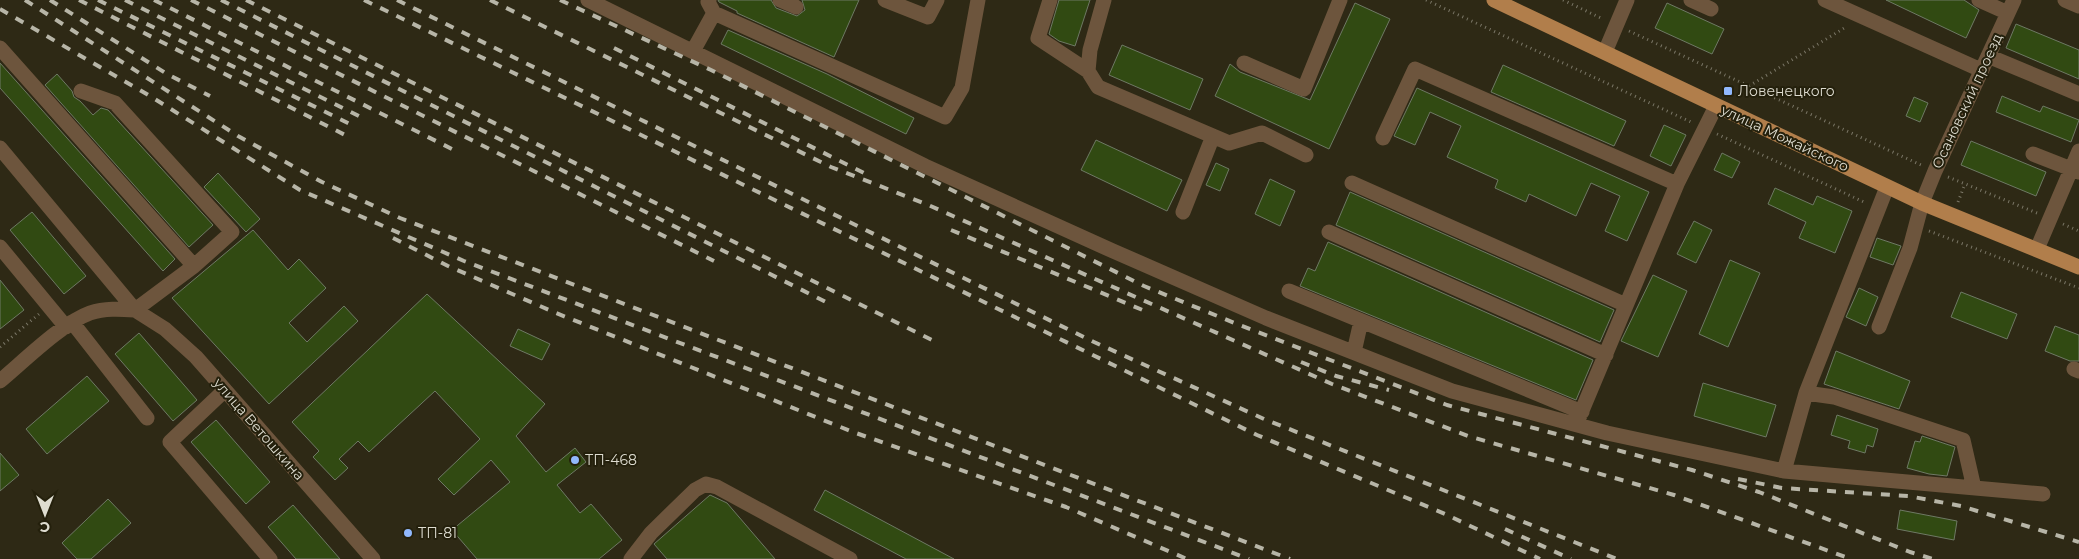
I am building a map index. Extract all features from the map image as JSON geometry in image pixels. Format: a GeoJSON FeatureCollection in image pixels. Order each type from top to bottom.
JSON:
{"type":"FeatureCollection","features":[{"type":"Feature","properties":{"kind":"main road","name":"улица Можайского"},"geometry":{"type":"LineString","coordinates":[[1494,0],[1922,203],[2079,266]]}},
{"type":"Feature","properties":{"kind":"street"},"geometry":{"type":"LineString","coordinates":[[588,0],[943,174],[1221,298],[1452,391],[1579,418],[1784,471],[2043,494]]}},
{"type":"Feature","properties":{"kind":"street"},"geometry":{"type":"LineString","coordinates":[[780,0],[796,7]]}},
{"type":"Feature","properties":{"kind":"street"},"geometry":{"type":"LineString","coordinates":[[885,0],[928,18],[937,0]]}},
{"type":"Feature","properties":{"kind":"street"},"geometry":{"type":"LineString","coordinates":[[693,51],[711,6],[945,117],[962,88],[978,0]]}},
{"type":"Feature","properties":{"kind":"street"},"geometry":{"type":"LineString","coordinates":[[1050,0],[1038,38],[1088,71],[1098,88],[1230,143],[1262,133],[1306,155]]}},
{"type":"Feature","properties":{"kind":"street"},"geometry":{"type":"LineString","coordinates":[[1088,71],[1090,50],[1104,0]]}},
{"type":"Feature","properties":{"kind":"street"},"geometry":{"type":"LineString","coordinates":[[1244,63],[1304,89],[1340,0]]}},
{"type":"Feature","properties":{"kind":"street"},"geometry":{"type":"LineString","coordinates":[[1605,52],[1627,0]]}},
{"type":"Feature","properties":{"kind":"street"},"geometry":{"type":"LineString","coordinates":[[1691,0],[1711,10]]}},
{"type":"Feature","properties":{"kind":"street"},"geometry":{"type":"LineString","coordinates":[[1825,0],[1981,70]]}},
{"type":"Feature","properties":{"kind":"street"},"geometry":{"type":"LineString","coordinates":[[1979,0],[2011,7]]}},
{"type":"Feature","properties":{"kind":"street"},"geometry":{"type":"LineString","coordinates":[[2065,0],[2079,6]]}},
{"type":"Feature","properties":{"kind":"street","name":"Осановский проезд"},"geometry":{"type":"LineString","coordinates":[[1879,327],[1910,248],[1922,203],[1935,171],[2011,7]]}},
{"type":"Feature","properties":{"kind":"street"},"geometry":{"type":"LineString","coordinates":[[0,48],[194,266]]}},
{"type":"Feature","properties":{"kind":"street"},"geometry":{"type":"LineString","coordinates":[[1988,56],[2079,94]]}},
{"type":"Feature","properties":{"kind":"street"},"geometry":{"type":"LineString","coordinates":[[1383,138],[1415,69],[1677,184]]}},
{"type":"Feature","properties":{"kind":"street"},"geometry":{"type":"LineString","coordinates":[[0,381],[69,325],[89,314],[113,308],[135,310],[194,266],[232,232],[114,102],[81,91]]}},
{"type":"Feature","properties":{"kind":"street"},"geometry":{"type":"LineString","coordinates":[[1579,418],[1677,184],[1716,106]]}},
{"type":"Feature","properties":{"kind":"street"},"geometry":{"type":"LineString","coordinates":[[1183,212],[1213,136]]}},
{"type":"Feature","properties":{"kind":"street"},"geometry":{"type":"LineString","coordinates":[[0,148],[135,310]]}},
{"type":"Feature","properties":{"kind":"street"},"geometry":{"type":"LineString","coordinates":[[2037,249],[2075,171],[2079,150]]}},
{"type":"Feature","properties":{"kind":"street"},"geometry":{"type":"LineString","coordinates":[[2033,154],[2075,171]]}},
{"type":"Feature","properties":{"kind":"street"},"geometry":{"type":"LineString","coordinates":[[1352,183],[1626,305]]}},
{"type":"Feature","properties":{"kind":"street"},"geometry":{"type":"LineString","coordinates":[[1784,471],[1806,393],[1887,186]]}},
{"type":"Feature","properties":{"kind":"street"},"geometry":{"type":"LineString","coordinates":[[1329,232],[1606,355]]}},
{"type":"Feature","properties":{"kind":"street"},"geometry":{"type":"LineString","coordinates":[[0,247],[49,306],[69,325],[148,418]]}},
{"type":"Feature","properties":{"kind":"street"},"geometry":{"type":"LineString","coordinates":[[1289,291],[1579,418]]}},
{"type":"Feature","properties":{"kind":"street","name":"улица Ветошкина"},"geometry":{"type":"LineString","coordinates":[[135,310],[165,329],[196,357],[373,559]]}},
{"type":"Feature","properties":{"kind":"street"},"geometry":{"type":"LineString","coordinates":[[1354,352],[1361,321]]}},
{"type":"Feature","properties":{"kind":"street"},"geometry":{"type":"LineString","coordinates":[[225,390],[170,442],[270,559]]}},
{"type":"Feature","properties":{"kind":"street"},"geometry":{"type":"LineString","coordinates":[[1806,393],[1834,396],[1963,440],[1974,488]]}},
{"type":"Feature","properties":{"kind":"street"},"geometry":{"type":"LineString","coordinates":[[632,559],[651,533],[695,490],[706,484],[718,487],[850,559]]}},
{"type":"Feature","properties":{"kind":"path"},"geometry":{"type":"LineString","coordinates":[[1426,0],[1877,208]]}},
{"type":"Feature","properties":{"kind":"path"},"geometry":{"type":"LineString","coordinates":[[1563,0],[1748,87],[1935,171],[2079,230]]}},
{"type":"Feature","properties":{"kind":"path"},"geometry":{"type":"LineString","coordinates":[[1748,87],[1862,17]]}},
{"type":"Feature","properties":{"kind":"path"},"geometry":{"type":"LineString","coordinates":[[1916,225],[2079,288]]}},
{"type":"Feature","properties":{"kind":"path"},"geometry":{"type":"LineString","coordinates":[[0,347],[49,306]]}},
{"type":"Feature","properties":{"kind":"building"},"geometry":{"type":"Polygon","coordinates":[[[718,0],[771,0],[776,8],[797,16],[805,10],[802,0],[859,0],[834,57],[737,13],[737,11],[718,0]]]}},
{"type":"Feature","properties":{"kind":"building"},"geometry":{"type":"Polygon","coordinates":[[[1059,0],[1090,0],[1075,46],[1059,41],[1049,34],[1059,0]]]}},
{"type":"Feature","properties":{"kind":"building"},"geometry":{"type":"Polygon","coordinates":[[[1886,0],[1964,0],[1979,10],[1966,38],[1886,0]]]}},
{"type":"Feature","properties":{"kind":"building"},"geometry":{"type":"Polygon","coordinates":[[[1355,3],[1390,19],[1329,149],[1215,96],[1230,64],[1240,72],[1310,100],[1355,3]]]}},
{"type":"Feature","properties":{"kind":"building"},"geometry":{"type":"Polygon","coordinates":[[[1667,3],[1724,29],[1712,54],[1655,28],[1667,3]]]}},
{"type":"Feature","properties":{"kind":"building"},"geometry":{"type":"Polygon","coordinates":[[[2016,24],[2079,50],[2079,79],[2006,48],[2016,24]]]}},
{"type":"Feature","properties":{"kind":"building"},"geometry":{"type":"Polygon","coordinates":[[[728,30],[827,74],[914,118],[906,134],[721,44],[728,30]]]}},
{"type":"Feature","properties":{"kind":"building"},"geometry":{"type":"Polygon","coordinates":[[[1122,45],[1203,79],[1190,110],[1109,75],[1122,45]]]}},
{"type":"Feature","properties":{"kind":"building"},"geometry":{"type":"Polygon","coordinates":[[[0,63],[175,259],[163,271],[0,88],[0,63]]]}},
{"type":"Feature","properties":{"kind":"building"},"geometry":{"type":"Polygon","coordinates":[[[1503,65],[1626,121],[1614,146],[1491,92],[1503,65]]]}},
{"type":"Feature","properties":{"kind":"building"},"geometry":{"type":"Polygon","coordinates":[[[57,74],[72,91],[74,97],[93,115],[101,108],[108,110],[213,225],[189,247],[45,85],[57,74]]]}},
{"type":"Feature","properties":{"kind":"building"},"geometry":{"type":"Polygon","coordinates":[[[1417,88],[1649,192],[1627,241],[1605,231],[1620,196],[1591,183],[1576,216],[1529,194],[1526,202],[1495,188],[1498,180],[1447,157],[1461,126],[1430,112],[1415,145],[1394,136],[1417,88]]]}},
{"type":"Feature","properties":{"kind":"building"},"geometry":{"type":"Polygon","coordinates":[[[2002,96],[2040,112],[2043,106],[2079,120],[2071,142],[1996,112],[2002,96]]]}},
{"type":"Feature","properties":{"kind":"building"},"geometry":{"type":"Polygon","coordinates":[[[1914,97],[1928,103],[1920,122],[1906,116],[1914,97]]]}},
{"type":"Feature","properties":{"kind":"building"},"geometry":{"type":"Polygon","coordinates":[[[1664,125],[1686,135],[1671,166],[1650,156],[1664,125]]]}},
{"type":"Feature","properties":{"kind":"building"},"geometry":{"type":"Polygon","coordinates":[[[1096,140],[1182,180],[1167,211],[1081,170],[1096,140]]]}},
{"type":"Feature","properties":{"kind":"building"},"geometry":{"type":"Polygon","coordinates":[[[1971,141],[2046,172],[2036,196],[1961,165],[1971,141]]]}},
{"type":"Feature","properties":{"kind":"building"},"geometry":{"type":"Polygon","coordinates":[[[1722,153],[1740,162],[1732,178],[1714,170],[1722,153]]]}},
{"type":"Feature","properties":{"kind":"building"},"geometry":{"type":"Polygon","coordinates":[[[1216,163],[1229,169],[1220,191],[1206,185],[1216,163]]]}},
{"type":"Feature","properties":{"kind":"building"},"geometry":{"type":"Polygon","coordinates":[[[218,173],[260,219],[246,232],[204,187],[218,173]]]}},
{"type":"Feature","properties":{"kind":"building"},"geometry":{"type":"Polygon","coordinates":[[[1270,179],[1295,191],[1280,226],[1255,214],[1270,179]]]}},
{"type":"Feature","properties":{"kind":"building"},"geometry":{"type":"Polygon","coordinates":[[[1775,188],[1813,205],[1817,196],[1852,211],[1835,253],[1799,238],[1806,222],[1768,204],[1775,188]]]}},
{"type":"Feature","properties":{"kind":"building"},"geometry":{"type":"Polygon","coordinates":[[[1350,192],[1614,310],[1600,342],[1336,225],[1350,192]]]}},
{"type":"Feature","properties":{"kind":"building"},"geometry":{"type":"Polygon","coordinates":[[[32,212],[86,276],[64,294],[10,230],[32,212]]]}},
{"type":"Feature","properties":{"kind":"building"},"geometry":{"type":"Polygon","coordinates":[[[1694,221],[1712,230],[1696,263],[1677,254],[1694,221]]]}},
{"type":"Feature","properties":{"kind":"building"},"geometry":{"type":"Polygon","coordinates":[[[253,230],[288,270],[299,259],[326,288],[289,323],[307,342],[344,306],[358,321],[269,404],[172,298],[253,230]]]}},
{"type":"Feature","properties":{"kind":"building"},"geometry":{"type":"Polygon","coordinates":[[[1877,238],[1901,246],[1893,265],[1870,257],[1877,238]]]}},
{"type":"Feature","properties":{"kind":"building"},"geometry":{"type":"Polygon","coordinates":[[[1328,242],[1593,360],[1576,400],[1300,286],[1308,268],[1315,271],[1328,242]]]}},
{"type":"Feature","properties":{"kind":"building"},"geometry":{"type":"Polygon","coordinates":[[[1730,260],[1760,273],[1728,347],[1699,334],[1730,260]]]}},
{"type":"Feature","properties":{"kind":"building"},"geometry":{"type":"Polygon","coordinates":[[[1653,275],[1687,291],[1658,357],[1621,341],[1653,275]]]}},
{"type":"Feature","properties":{"kind":"building"},"geometry":{"type":"Polygon","coordinates":[[[0,280],[24,310],[0,329],[0,280]]]}},
{"type":"Feature","properties":{"kind":"building"},"geometry":{"type":"Polygon","coordinates":[[[1859,288],[1878,297],[1866,326],[1846,317],[1859,288]]]}},
{"type":"Feature","properties":{"kind":"building"},"geometry":{"type":"Polygon","coordinates":[[[1961,292],[2017,314],[2007,339],[1951,317],[1961,292]]]}},
{"type":"Feature","properties":{"kind":"building"},"geometry":{"type":"Polygon","coordinates":[[[427,294],[545,404],[516,436],[546,472],[575,448],[586,462],[557,485],[580,513],[591,504],[622,540],[599,559],[477,559],[452,530],[510,482],[491,460],[454,495],[438,479],[480,439],[435,391],[369,452],[358,441],[339,459],[348,468],[335,480],[313,457],[319,451],[292,422],[427,294]]]}},
{"type":"Feature","properties":{"kind":"building"},"geometry":{"type":"Polygon","coordinates":[[[2055,326],[2079,335],[2079,361],[2070,361],[2045,351],[2055,326]]]}},
{"type":"Feature","properties":{"kind":"building"},"geometry":{"type":"Polygon","coordinates":[[[518,329],[550,344],[542,360],[510,346],[518,329]]]}},
{"type":"Feature","properties":{"kind":"building"},"geometry":{"type":"Polygon","coordinates":[[[139,333],[197,400],[173,421],[115,354],[139,333]]]}},
{"type":"Feature","properties":{"kind":"building"},"geometry":{"type":"Polygon","coordinates":[[[1836,351],[1910,381],[1899,409],[1824,384],[1836,351]]]}},
{"type":"Feature","properties":{"kind":"building"},"geometry":{"type":"Polygon","coordinates":[[[87,376],[109,401],[47,454],[26,429],[87,376]]]}},
{"type":"Feature","properties":{"kind":"building"},"geometry":{"type":"Polygon","coordinates":[[[1703,383],[1776,405],[1766,437],[1694,416],[1703,383]]]}},
{"type":"Feature","properties":{"kind":"building"},"geometry":{"type":"Polygon","coordinates":[[[1837,415],[1878,429],[1873,447],[1867,445],[1865,453],[1848,448],[1850,441],[1831,435],[1837,415]]]}},
{"type":"Feature","properties":{"kind":"building"},"geometry":{"type":"Polygon","coordinates":[[[216,420],[270,482],[246,504],[191,442],[216,420]]]}},
{"type":"Feature","properties":{"kind":"building"},"geometry":{"type":"Polygon","coordinates":[[[1922,436],[1955,447],[1947,476],[1929,474],[1907,468],[1915,441],[1920,442],[1922,436]]]}},
{"type":"Feature","properties":{"kind":"building"},"geometry":{"type":"Polygon","coordinates":[[[0,453],[19,475],[0,491],[0,453]]]}},
{"type":"Feature","properties":{"kind":"building"},"geometry":{"type":"Polygon","coordinates":[[[825,490],[954,559],[906,559],[814,510],[825,490]]]}},
{"type":"Feature","properties":{"kind":"building"},"geometry":{"type":"Polygon","coordinates":[[[710,495],[727,503],[775,559],[667,559],[654,544],[710,495]]]}},
{"type":"Feature","properties":{"kind":"building"},"geometry":{"type":"Polygon","coordinates":[[[108,499],[131,523],[91,559],[77,559],[62,543],[108,499]]]}},
{"type":"Feature","properties":{"kind":"building"},"geometry":{"type":"Polygon","coordinates":[[[293,505],[340,559],[296,559],[268,527],[293,505]]]}},
{"type":"Feature","properties":{"kind":"building"},"geometry":{"type":"Polygon","coordinates":[[[1900,510],[1957,521],[1954,540],[1897,529],[1900,510]]]}},
{"type":"Feature","properties":{"kind":"railway"},"geometry":{"type":"LineString","coordinates":[[25,0],[238,136],[322,182],[400,218],[1290,559]]}},
{"type":"Feature","properties":{"kind":"railway"},"geometry":{"type":"LineString","coordinates":[[50,0],[167,74],[210,96]]}},
{"type":"Feature","properties":{"kind":"railway"},"geometry":{"type":"LineString","coordinates":[[79,0],[351,138]]}},
{"type":"Feature","properties":{"kind":"railway"},"geometry":{"type":"LineString","coordinates":[[98,0],[356,127]]}},
{"type":"Feature","properties":{"kind":"railway"},"geometry":{"type":"LineString","coordinates":[[125,0],[361,117]]}},
{"type":"Feature","properties":{"kind":"railway"},"geometry":{"type":"LineString","coordinates":[[154,0],[456,151]]}},
{"type":"Feature","properties":{"kind":"railway"},"geometry":{"type":"LineString","coordinates":[[191,0],[714,261]]}},
{"type":"Feature","properties":{"kind":"railway"},"geometry":{"type":"LineString","coordinates":[[221,0],[830,304]]}},
{"type":"Feature","properties":{"kind":"railway"},"geometry":{"type":"LineString","coordinates":[[246,0],[932,340]]}},
{"type":"Feature","properties":{"kind":"railway"},"geometry":{"type":"LineString","coordinates":[[364,0],[1257,435],[1445,514],[1540,559]]}},
{"type":"Feature","properties":{"kind":"railway"},"geometry":{"type":"LineString","coordinates":[[397,0],[1094,342],[1264,419],[1617,559]]}},
{"type":"Feature","properties":{"kind":"railway"},"geometry":{"type":"LineString","coordinates":[[490,0],[831,167],[926,204],[1332,384],[1468,436],[1674,495],[1851,559]]}},
{"type":"Feature","properties":{"kind":"railway"},"geometry":{"type":"LineString","coordinates":[[560,0],[711,70],[1144,286],[1237,324],[1447,405],[1692,470],[1759,492],[1910,552],[1933,559]]}},
{"type":"Feature","properties":{"kind":"railway"},"geometry":{"type":"LineString","coordinates":[[0,9],[150,96],[300,190],[464,261],[1249,559]]}},
{"type":"Feature","properties":{"kind":"railway"},"geometry":{"type":"LineString","coordinates":[[614,48],[870,176]]}},
{"type":"Feature","properties":{"kind":"railway"},"geometry":{"type":"LineString","coordinates":[[951,230],[1145,311]]}},
{"type":"Feature","properties":{"kind":"railway"},"geometry":{"type":"LineString","coordinates":[[393,238],[448,266],[556,313],[853,432],[1066,507],[1187,559]]}},
{"type":"Feature","properties":{"kind":"railway"},"geometry":{"type":"LineString","coordinates":[[1301,362],[1336,376],[1389,390]]}},
{"type":"Feature","properties":{"kind":"railway"},"geometry":{"type":"LineString","coordinates":[[1738,479],[1782,488],[1908,496],[1961,506],[2079,542]]}},
{"type":"Feature","properties":{"kind":"railway"},"geometry":{"type":"LineString","coordinates":[[1505,529],[1571,559]]}},
{"type":"Feature","properties":{"kind":"place","name":"Ловенецкого"},"geometry":{"type":"Point","coordinates":[1728,91]}},
{"type":"Feature","properties":{"kind":"place","name":"ТП-468"},"geometry":{"type":"Point","coordinates":[575,460]}},
{"type":"Feature","properties":{"kind":"place","name":"ТП-81"},"geometry":{"type":"Point","coordinates":[408,533]}}]}
